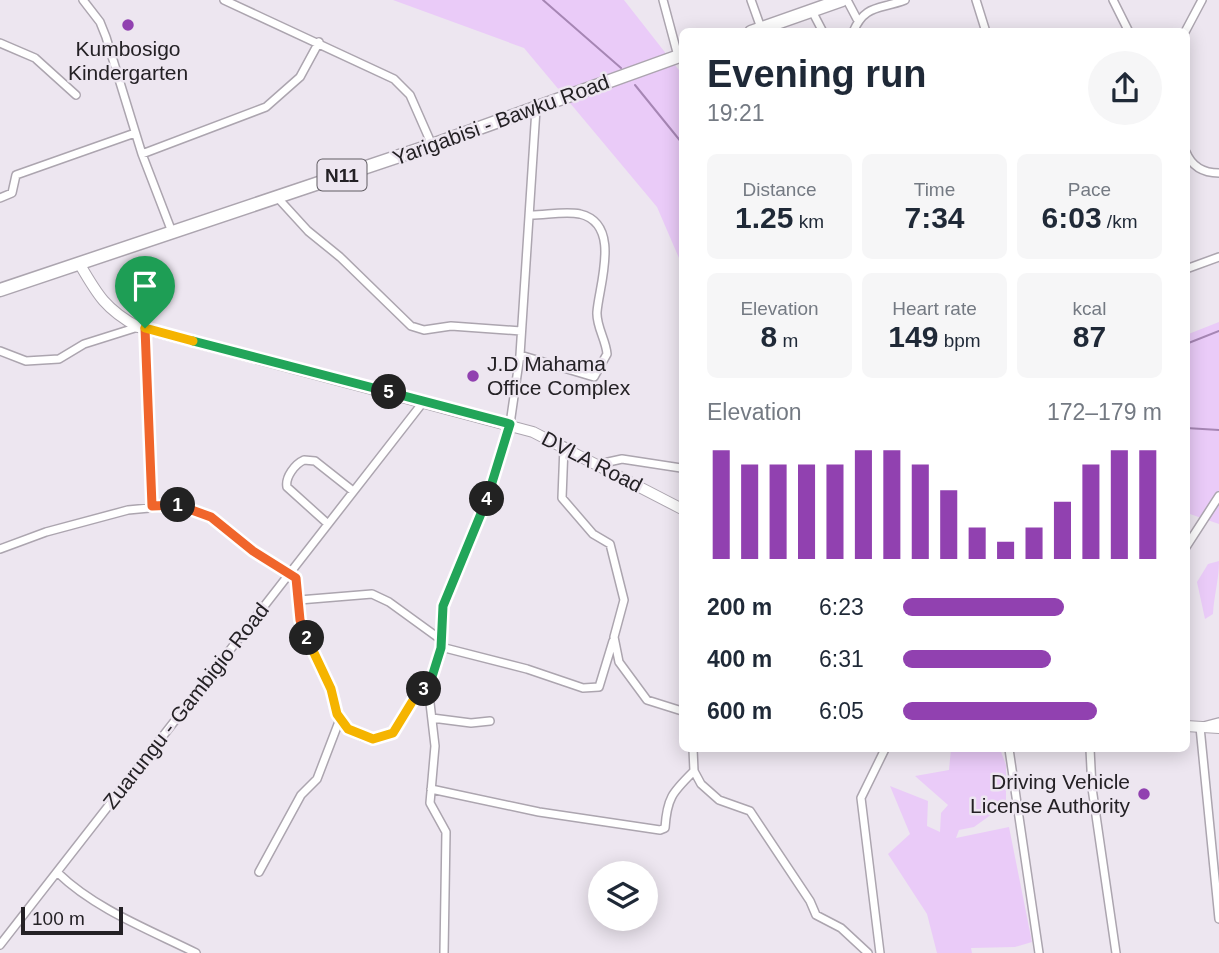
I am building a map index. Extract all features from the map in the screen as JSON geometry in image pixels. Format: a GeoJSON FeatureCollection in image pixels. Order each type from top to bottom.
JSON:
{"type":"FeatureCollection","features":[{"type":"Feature","properties":{"kind":"highway"},"geometry":{"type":"LineString","coordinates":[[762,28],[842,0]]}},
{"type":"Feature","properties":{"kind":"highway","name":"Yarigabisi - Bawku Road"},"geometry":{"type":"LineString","coordinates":[[0,290],[432,145],[679,56]]}},
{"type":"Feature","properties":{"kind":"street"},"geometry":{"type":"LineString","coordinates":[[83,0],[103,30],[142,154],[172,232]]}},
{"type":"Feature","properties":{"kind":"street"},"geometry":{"type":"LineString","coordinates":[[224,0],[380,71],[402,85],[432,145]]}},
{"type":"Feature","properties":{"kind":"street"},"geometry":{"type":"LineString","coordinates":[[663,0],[679,53]]}},
{"type":"Feature","properties":{"kind":"street"},"geometry":{"type":"LineString","coordinates":[[751,0],[756,28]]}},
{"type":"Feature","properties":{"kind":"street"},"geometry":{"type":"LineString","coordinates":[[848,0],[857,19]]}},
{"type":"Feature","properties":{"kind":"street"},"geometry":{"type":"LineString","coordinates":[[854,28],[857,19],[865,13],[905,0]]}},
{"type":"Feature","properties":{"kind":"street"},"geometry":{"type":"LineString","coordinates":[[976,0],[985,28]]}},
{"type":"Feature","properties":{"kind":"street"},"geometry":{"type":"LineString","coordinates":[[1113,0],[1127,28]]}},
{"type":"Feature","properties":{"kind":"street"},"geometry":{"type":"LineString","coordinates":[[1187,28],[1202,0]]}},
{"type":"Feature","properties":{"kind":"street"},"geometry":{"type":"LineString","coordinates":[[812,11],[821,28]]}},
{"type":"Feature","properties":{"kind":"street"},"geometry":{"type":"LineString","coordinates":[[142,154],[266,107],[300,78],[319,42]]}},
{"type":"Feature","properties":{"kind":"street"},"geometry":{"type":"LineString","coordinates":[[0,43],[35,58],[76,95]]}},
{"type":"Feature","properties":{"kind":"street"},"geometry":{"type":"LineString","coordinates":[[444,953],[446,832],[430,803],[435,746],[428,686],[441,643],[443,606],[484,506],[510,424],[522,331],[536,109]]}},
{"type":"Feature","properties":{"kind":"street"},"geometry":{"type":"LineString","coordinates":[[0,198],[12,192],[16,175],[135,133]]}},
{"type":"Feature","properties":{"kind":"street"},"geometry":{"type":"LineString","coordinates":[[1190,161],[1200,169],[1219,173]]}},
{"type":"Feature","properties":{"kind":"street"},"geometry":{"type":"LineString","coordinates":[[276,196],[308,231],[340,257],[411,326],[424,330],[451,326],[522,331]]}},
{"type":"Feature","properties":{"kind":"street"},"geometry":{"type":"LineString","coordinates":[[520,355],[594,377],[607,354],[597,312],[605,262],[602,233],[589,219],[578,213],[531,215]]}},
{"type":"Feature","properties":{"kind":"street"},"geometry":{"type":"LineString","coordinates":[[1190,268],[1219,257]]}},
{"type":"Feature","properties":{"kind":"street","name":"DVLA Road"},"geometry":{"type":"LineString","coordinates":[[79,262],[99,298],[115,314],[142,328],[510,424],[564,446],[679,507]]}},
{"type":"Feature","properties":{"kind":"street"},"geometry":{"type":"LineString","coordinates":[[0,351],[26,361],[59,359],[84,344],[142,328],[152,506]]}},
{"type":"Feature","properties":{"kind":"street","name":"Zuarungu - Gambigio Road"},"geometry":{"type":"LineString","coordinates":[[0,945],[424,401]]}},
{"type":"Feature","properties":{"kind":"street"},"geometry":{"type":"LineString","coordinates":[[299,600],[372,594],[389,602],[441,643],[583,688],[595,689],[601,683],[624,600],[610,544],[593,534],[562,498],[564,446]]}},
{"type":"Feature","properties":{"kind":"street"},"geometry":{"type":"LineString","coordinates":[[599,464],[622,459],[679,468]]}},
{"type":"Feature","properties":{"kind":"street"},"geometry":{"type":"LineString","coordinates":[[328,524],[287,487],[287,478],[294,468],[304,460],[315,461],[353,491]]}},
{"type":"Feature","properties":{"kind":"street"},"geometry":{"type":"LineString","coordinates":[[1190,541],[1219,496]]}},
{"type":"Feature","properties":{"kind":"street"},"geometry":{"type":"LineString","coordinates":[[0,549],[46,532],[152,506],[181,505],[201,511],[297,581],[301,624],[331,689],[340,719],[348,729],[363,737],[386,737],[393,733],[415,697],[428,686]]}},
{"type":"Feature","properties":{"kind":"street"},"geometry":{"type":"LineString","coordinates":[[614,637],[619,662],[640,692],[652,703],[679,711]]}},
{"type":"Feature","properties":{"kind":"street"},"geometry":{"type":"LineString","coordinates":[[432,718],[471,723],[490,721]]}},
{"type":"Feature","properties":{"kind":"street"},"geometry":{"type":"LineString","coordinates":[[259,872],[301,795],[317,779],[340,719]]}},
{"type":"Feature","properties":{"kind":"street"},"geometry":{"type":"LineString","coordinates":[[1200,727],[1219,722]]}},
{"type":"Feature","properties":{"kind":"street"},"geometry":{"type":"LineString","coordinates":[[1190,726],[1219,729]]}},
{"type":"Feature","properties":{"kind":"street"},"geometry":{"type":"LineString","coordinates":[[1200,727],[1219,919]]}},
{"type":"Feature","properties":{"kind":"street"},"geometry":{"type":"LineString","coordinates":[[693,752],[694,771],[701,784],[719,800],[750,811],[810,901],[816,915],[841,928],[868,953]]}},
{"type":"Feature","properties":{"kind":"street"},"geometry":{"type":"LineString","coordinates":[[880,953],[861,798],[884,752]]}},
{"type":"Feature","properties":{"kind":"street"},"geometry":{"type":"LineString","coordinates":[[1009,752],[1039,953]]}},
{"type":"Feature","properties":{"kind":"street"},"geometry":{"type":"LineString","coordinates":[[1090,752],[1092,788],[1116,953]]}},
{"type":"Feature","properties":{"kind":"street"},"geometry":{"type":"LineString","coordinates":[[431,789],[538,812],[660,830],[665,828],[667,803],[673,791],[694,771]]}},
{"type":"Feature","properties":{"kind":"street"},"geometry":{"type":"LineString","coordinates":[[58,873],[71,886],[138,925],[196,953]]}},
{"type":"Feature","properties":{"kind":"shaded area"},"geometry":{"type":"Polygon","coordinates":[[[393,0],[624,0],[679,70],[679,258],[657,207],[524,48],[393,0]]]}},
{"type":"Feature","properties":{"kind":"shaded area"},"geometry":{"type":"Polygon","coordinates":[[[1219,322],[1219,524],[1190,514],[1190,333],[1219,322]]]}},
{"type":"Feature","properties":{"kind":"shaded area"},"geometry":{"type":"Polygon","coordinates":[[[1219,561],[1213,614],[1205,619],[1197,582],[1208,564],[1219,561]]]}},
{"type":"Feature","properties":{"kind":"shaded area"},"geometry":{"type":"Polygon","coordinates":[[[951,752],[1001,752],[1006,765],[1006,804],[974,827],[959,830],[956,838],[1009,827],[1032,942],[1015,947],[971,948],[972,953],[937,953],[927,914],[888,854],[910,834],[890,786],[928,801],[927,826],[940,832],[941,813],[948,805],[915,776],[949,770],[951,752]]]}},
{"type":"Feature","properties":{"kind":"waterway"},"geometry":{"type":"LineString","coordinates":[[543,0],[621,68]]}},
{"type":"Feature","properties":{"kind":"waterway"},"geometry":{"type":"LineString","coordinates":[[635,85],[679,139]]}},
{"type":"Feature","properties":{"kind":"waterway"},"geometry":{"type":"LineString","coordinates":[[1190,342],[1219,331]]}},
{"type":"Feature","properties":{"kind":"waterway"},"geometry":{"type":"LineString","coordinates":[[1190,428],[1219,430]]}},
{"type":"Feature","properties":{"kind":"place","name":"Kumbosigo Kindergarten"},"geometry":{"type":"Point","coordinates":[128,25]}},
{"type":"Feature","properties":{"kind":"place","name":"J.D Mahama Office Complex"},"geometry":{"type":"Point","coordinates":[473,376]}},
{"type":"Feature","properties":{"kind":"place","name":"Driving Vehicle License Authority"},"geometry":{"type":"Point","coordinates":[1144,794]}},
{"type":"Feature","properties":{"kind":"route"},"geometry":{"type":"LineString","coordinates":[[145,328],[510,424],[484,506],[443,606],[441,648],[431,680],[415,697],[393,733],[373,739],[363,737],[348,729],[340,719],[331,689],[300,620],[296,578],[253,551],[222,525],[197,509],[181,505],[152,506],[145,328]]}}]}
